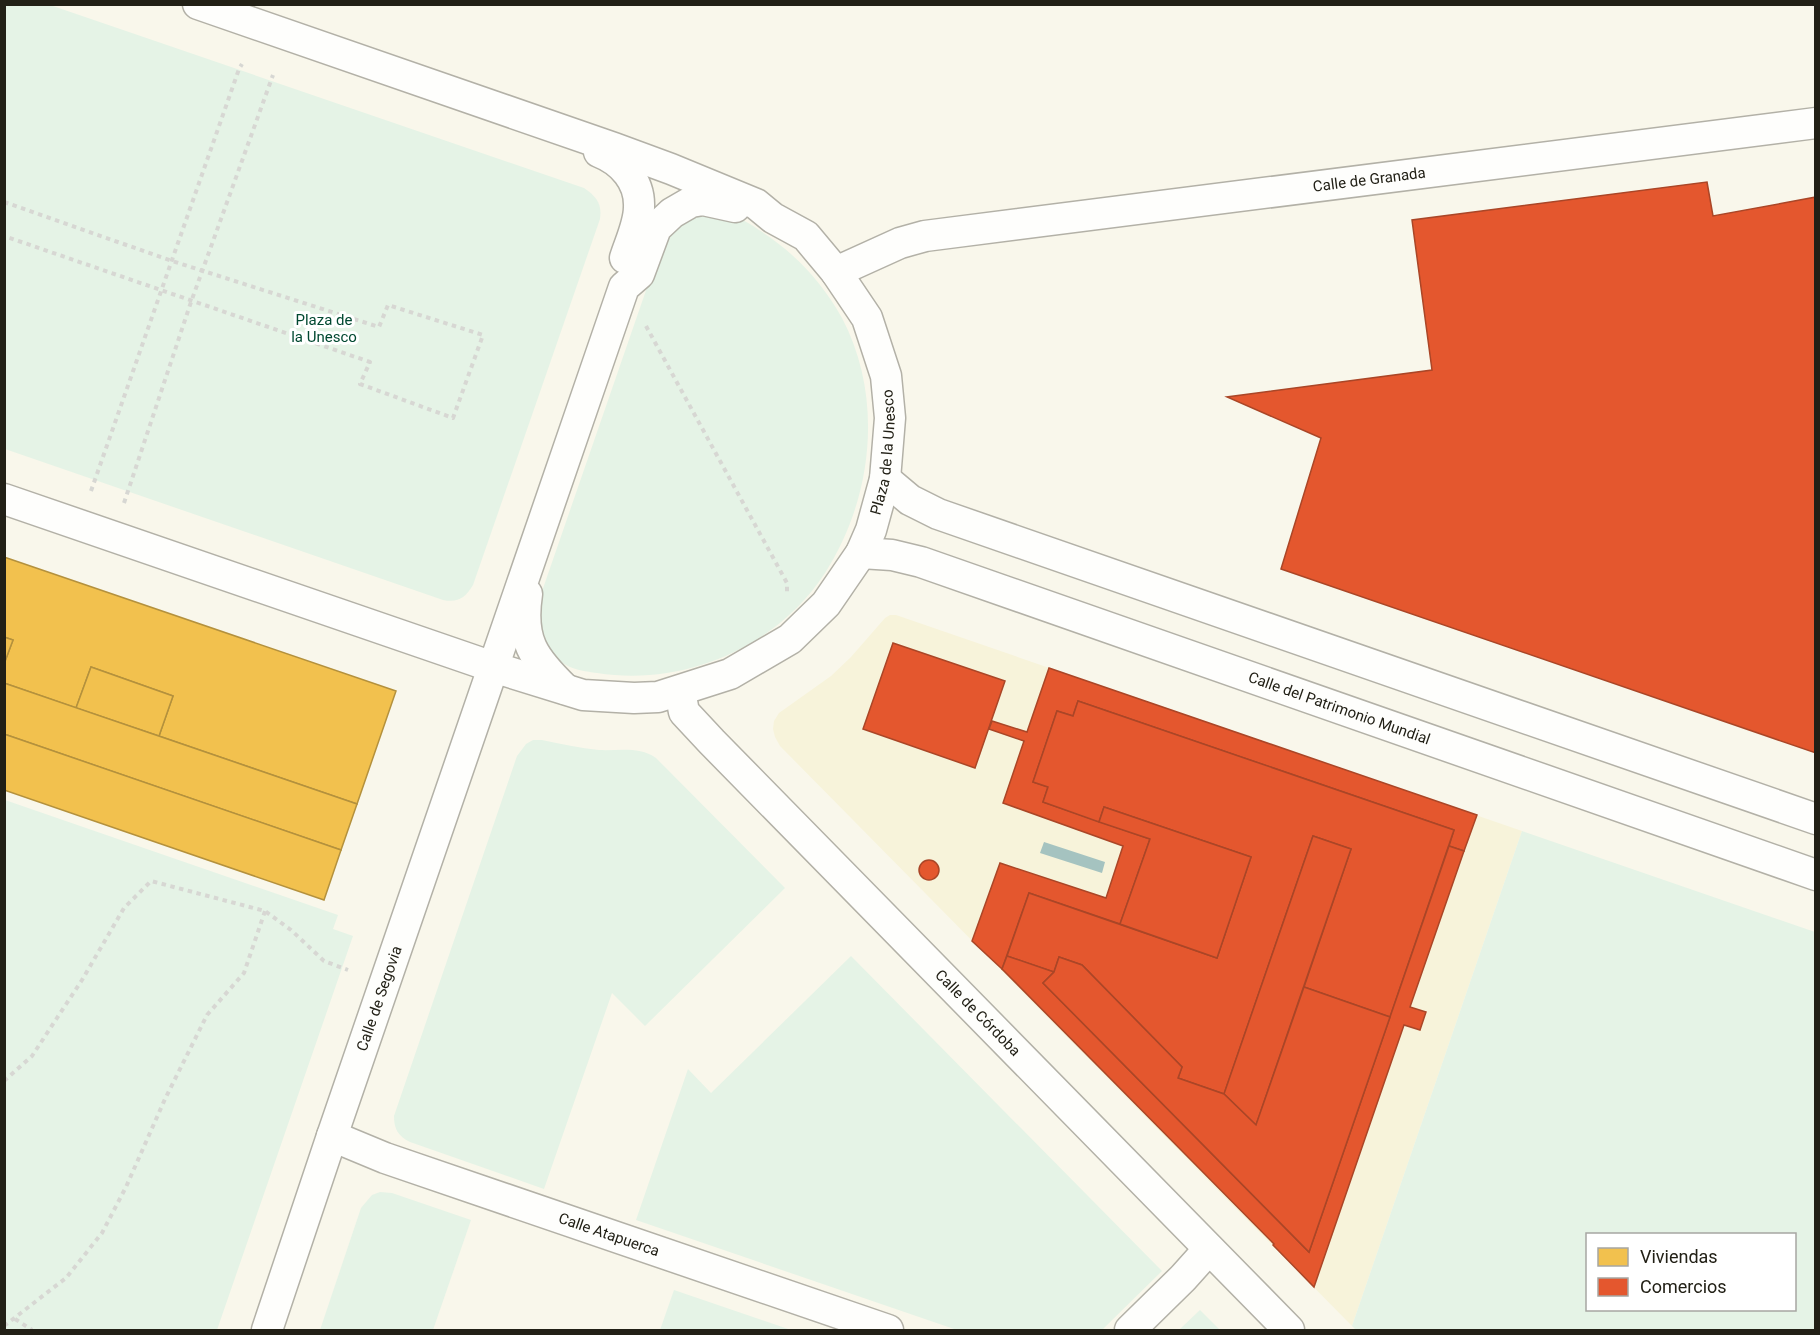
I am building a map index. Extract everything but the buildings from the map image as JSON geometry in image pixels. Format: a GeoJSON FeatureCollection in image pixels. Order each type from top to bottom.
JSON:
{"type":"FeatureCollection","features":[{"type":"Feature","properties":{"kind":"street","name":"Plaza de la Unesco"},"geometry":{"type":"LineString","coordinates":[[4,499],[493,667],[583,695],[634,698],[658,697],[730,674],[790,639],[826,604],[861,553],[871,530],[885,479],[890,418],[886,376],[867,318],[836,272],[806,236],[773,218],[756,204],[671,169],[198,4]]}},
{"type":"Feature","properties":{"kind":"street","name":"Calle de Granada"},"geometry":{"type":"LineString","coordinates":[[836,272],[900,243],[925,236],[1815,123]]}},
{"type":"Feature","properties":{"kind":"street"},"geometry":{"type":"LineString","coordinates":[[493,667],[622,294],[622,270],[638,217],[639,206],[633,181],[624,167],[610,157],[565,140],[552,126]]}},
{"type":"Feature","properties":{"kind":"street"},"geometry":{"type":"LineString","coordinates":[[622,294],[639,273],[656,228],[672,213],[691,202],[703,200],[732,205],[758,218],[773,218]]}},
{"type":"Feature","properties":{"kind":"street"},"geometry":{"type":"LineString","coordinates":[[885,479],[910,500],[938,514],[1815,819]]}},
{"type":"Feature","properties":{"kind":"street"},"geometry":{"type":"LineString","coordinates":[[539,534],[542,548],[528,590],[525,631],[532,651],[544,669],[565,689]]}},
{"type":"Feature","properties":{"kind":"street","name":"Calle del Patrimonio Mundial"},"geometry":{"type":"LineString","coordinates":[[861,553],[892,555],[921,562],[1815,875]]}},
{"type":"Feature","properties":{"kind":"street","name":"Calle de Segovia"},"geometry":{"type":"LineString","coordinates":[[267,1330],[493,667]]}},
{"type":"Feature","properties":{"kind":"street","name":"Calle de Córdoba"},"geometry":{"type":"LineString","coordinates":[[680,691],[684,712],[712,742],[1288,1330]]}},
{"type":"Feature","properties":{"kind":"street","name":"Calle Atapuerca"},"geometry":{"type":"LineString","coordinates":[[332,1137],[385,1158],[888,1330]]}},
{"type":"Feature","properties":{"kind":"street"},"geometry":{"type":"LineString","coordinates":[[1130,1330],[1209,1249]]}},
{"type":"Feature","properties":{"kind":"path"},"geometry":{"type":"LineString","coordinates":[[91,491],[242,64]]}},
{"type":"Feature","properties":{"kind":"path"},"geometry":{"type":"LineString","coordinates":[[124,503],[191,302],[273,75]]}},
{"type":"Feature","properties":{"kind":"path"},"geometry":{"type":"LineString","coordinates":[[4,202],[172,261],[379,327],[388,305],[483,335],[453,418],[360,384],[370,362],[4,237]]}},
{"type":"Feature","properties":{"kind":"path"},"geometry":{"type":"LineString","coordinates":[[622,294],[639,310],[651,337],[787,583],[788,615],[800,629]]}},
{"type":"Feature","properties":{"kind":"path"},"geometry":{"type":"LineString","coordinates":[[4,1081],[32,1056],[82,980],[124,908],[151,881],[265,911],[291,930],[324,961],[348,970]]}},
{"type":"Feature","properties":{"kind":"path"},"geometry":{"type":"LineString","coordinates":[[4,1326],[66,1278],[102,1233],[207,1015],[244,973],[265,911]]}},
{"type":"Feature","properties":{"kind":"path"},"geometry":{"type":"LineString","coordinates":[[15,1318],[32,1330]]}},
{"type":"Feature","properties":{"kind":"shaded area"},"geometry":{"type":"Polygon","coordinates":[[[890,615],[896,615],[1522,831],[1352,1326],[780,746],[773,729],[774,721],[779,713],[831,676],[890,615]]]}},
{"type":"Feature","properties":{"kind":"green space","name":"Plaza de la Unesco"},"geometry":{"type":"Polygon","coordinates":[[[5,4],[50,5],[584,188],[595,198],[600,209],[600,219],[473,585],[464,596],[453,601],[443,600],[5,449],[5,4]]]}},
{"type":"Feature","properties":{"kind":"green space"},"geometry":{"type":"Polygon","coordinates":[[[699,213],[735,217],[751,224],[772,239],[816,280],[842,318],[855,349],[864,381],[868,414],[863,480],[854,513],[825,573],[805,599],[781,622],[755,641],[726,656],[695,667],[663,674],[630,676],[582,670],[563,663],[541,639],[539,600],[661,247],[669,233],[699,213]]]}},
{"type":"Feature","properties":{"kind":"green space"},"geometry":{"type":"Polygon","coordinates":[[[533,740],[599,750],[636,750],[656,758],[785,888],[645,1026],[612,993],[544,1189],[410,1142],[398,1132],[394,1116],[517,756],[526,744],[533,740]]]}},
{"type":"Feature","properties":{"kind":"green space"},"geometry":{"type":"Polygon","coordinates":[[[5,800],[338,915],[333,929],[353,936],[217,1330],[5,1330],[5,800]]]}},
{"type":"Feature","properties":{"kind":"green space"},"geometry":{"type":"Polygon","coordinates":[[[1522,831],[1815,932],[1815,1330],[1356,1330],[1352,1326],[1522,831]]]}},
{"type":"Feature","properties":{"kind":"green space"},"geometry":{"type":"Polygon","coordinates":[[[851,956],[1162,1271],[1102,1330],[957,1330],[636,1220],[688,1069],[711,1093],[851,956]]]}},
{"type":"Feature","properties":{"kind":"green space"},"geometry":{"type":"Polygon","coordinates":[[[380,1192],[392,1193],[471,1220],[433,1330],[320,1330],[361,1208],[372,1195],[380,1192]]]}},
{"type":"Feature","properties":{"kind":"green space"},"geometry":{"type":"Polygon","coordinates":[[[674,1290],[791,1330],[660,1330],[674,1290]]]}},
{"type":"Feature","properties":{"kind":"green space"},"geometry":{"type":"Polygon","coordinates":[[[1200,1310],[1220,1330],[1179,1330],[1200,1310]]]}},
{"type":"Feature","properties":{"kind":"water"},"geometry":{"type":"Polygon","coordinates":[[[1044,842],[1105,862],[1102,873],[1040,853],[1044,842]]]}}]}
